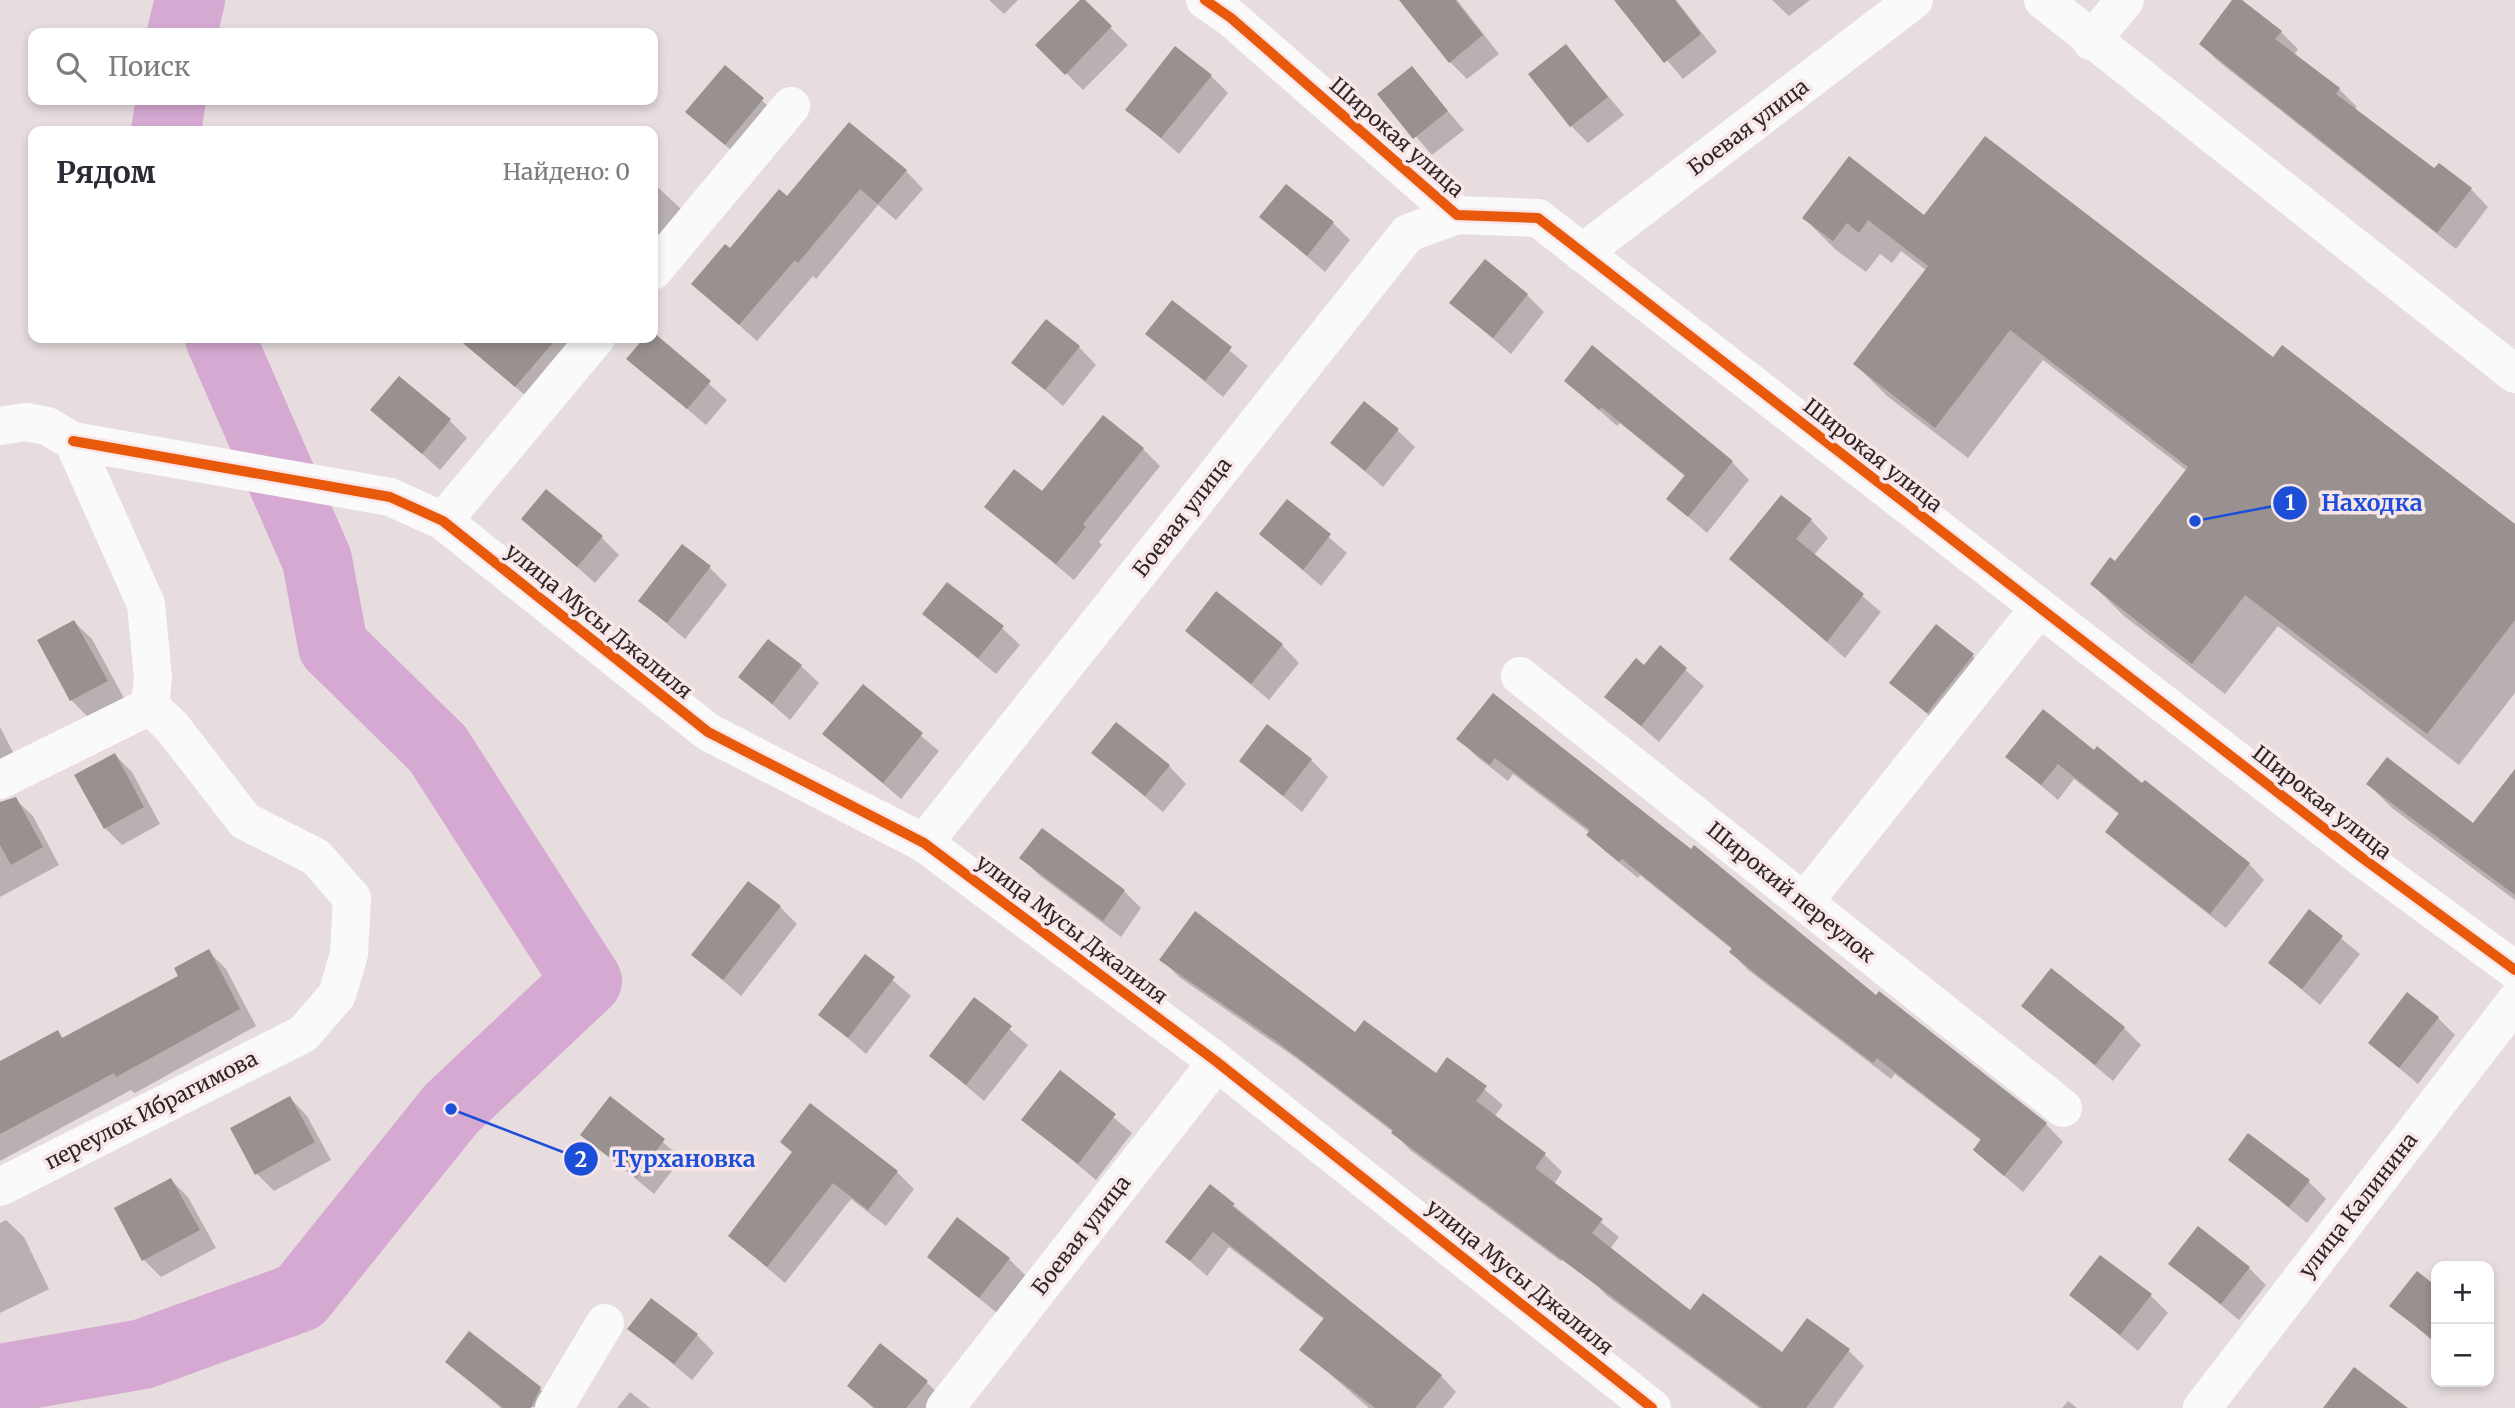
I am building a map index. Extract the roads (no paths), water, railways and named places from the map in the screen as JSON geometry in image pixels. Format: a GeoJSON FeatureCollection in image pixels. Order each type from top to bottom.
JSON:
{"type":"FeatureCollection","features":[{"type":"Feature","properties":{"kind":"street","name":"Широкая улица"},"geometry":{"type":"LineString","coordinates":[[1205,0],[1231,18],[1457,215],[1538,218],[2350,849],[2515,970]]}},
{"type":"Feature","properties":{"kind":"street","name":"Боевая улица"},"geometry":{"type":"LineString","coordinates":[[1581,253],[1914,0]]}},
{"type":"Feature","properties":{"kind":"street"},"geometry":{"type":"LineString","coordinates":[[2043,0],[2091,41],[2515,374]]}},
{"type":"Feature","properties":{"kind":"street"},"geometry":{"type":"LineString","coordinates":[[2091,41],[2125,0]]}},
{"type":"Feature","properties":{"kind":"street"},"geometry":{"type":"LineString","coordinates":[[658,265],[791,106]]}},
{"type":"Feature","properties":{"kind":"street","name":"Боевая улица"},"geometry":{"type":"LineString","coordinates":[[924,843],[1408,233],[1457,215]]}},
{"type":"Feature","properties":{"kind":"street"},"geometry":{"type":"LineString","coordinates":[[443,521],[592,343]]}},
{"type":"Feature","properties":{"kind":"street","name":"улица Мусы Джалиля"},"geometry":{"type":"LineString","coordinates":[[13,424],[47,426],[73,441],[390,497],[443,521],[708,732],[924,843],[1217,1062],[1651,1408]]}},
{"type":"Feature","properties":{"kind":"street"},"geometry":{"type":"LineString","coordinates":[[0,780],[150,706],[153,678],[146,604],[73,441]]}},
{"type":"Feature","properties":{"kind":"street"},"geometry":{"type":"LineString","coordinates":[[1804,902],[2039,608]]}},
{"type":"Feature","properties":{"kind":"street","name":"Широкий переулок"},"geometry":{"type":"LineString","coordinates":[[1520,676],[2063,1108]]}},
{"type":"Feature","properties":{"kind":"street","name":"переулок Ибрагимова"},"geometry":{"type":"LineString","coordinates":[[0,1187],[303,1034],[337,995],[349,954],[352,898],[316,857],[245,821],[172,727],[150,706]]}},
{"type":"Feature","properties":{"kind":"street","name":"улица Калинина"},"geometry":{"type":"LineString","coordinates":[[2202,1408],[2515,1002]]}},
{"type":"Feature","properties":{"kind":"street","name":"Боевая улица"},"geometry":{"type":"LineString","coordinates":[[945,1408],[1217,1062]]}},
{"type":"Feature","properties":{"kind":"street"},"geometry":{"type":"LineString","coordinates":[[554,1408],[605,1324]]}},
{"type":"Feature","properties":{"kind":"waterway"},"geometry":{"type":"LineString","coordinates":[[183,28],[190,0]]}},
{"type":"Feature","properties":{"kind":"waterway"},"geometry":{"type":"LineString","coordinates":[[167,126],[170,105]]}},
{"type":"Feature","properties":{"kind":"waterway"},"geometry":{"type":"LineString","coordinates":[[0,1379],[143,1354],[300,1297],[451,1109],[587,981],[438,749],[333,646],[317,560],[222,343]]}},
{"type":"Feature","properties":{"kind":"place","name":"Находка"},"geometry":{"type":"Point","coordinates":[2195,521]}},
{"type":"Feature","properties":{"kind":"place","name":"Турхановка"},"geometry":{"type":"Point","coordinates":[451,1109]}}]}
